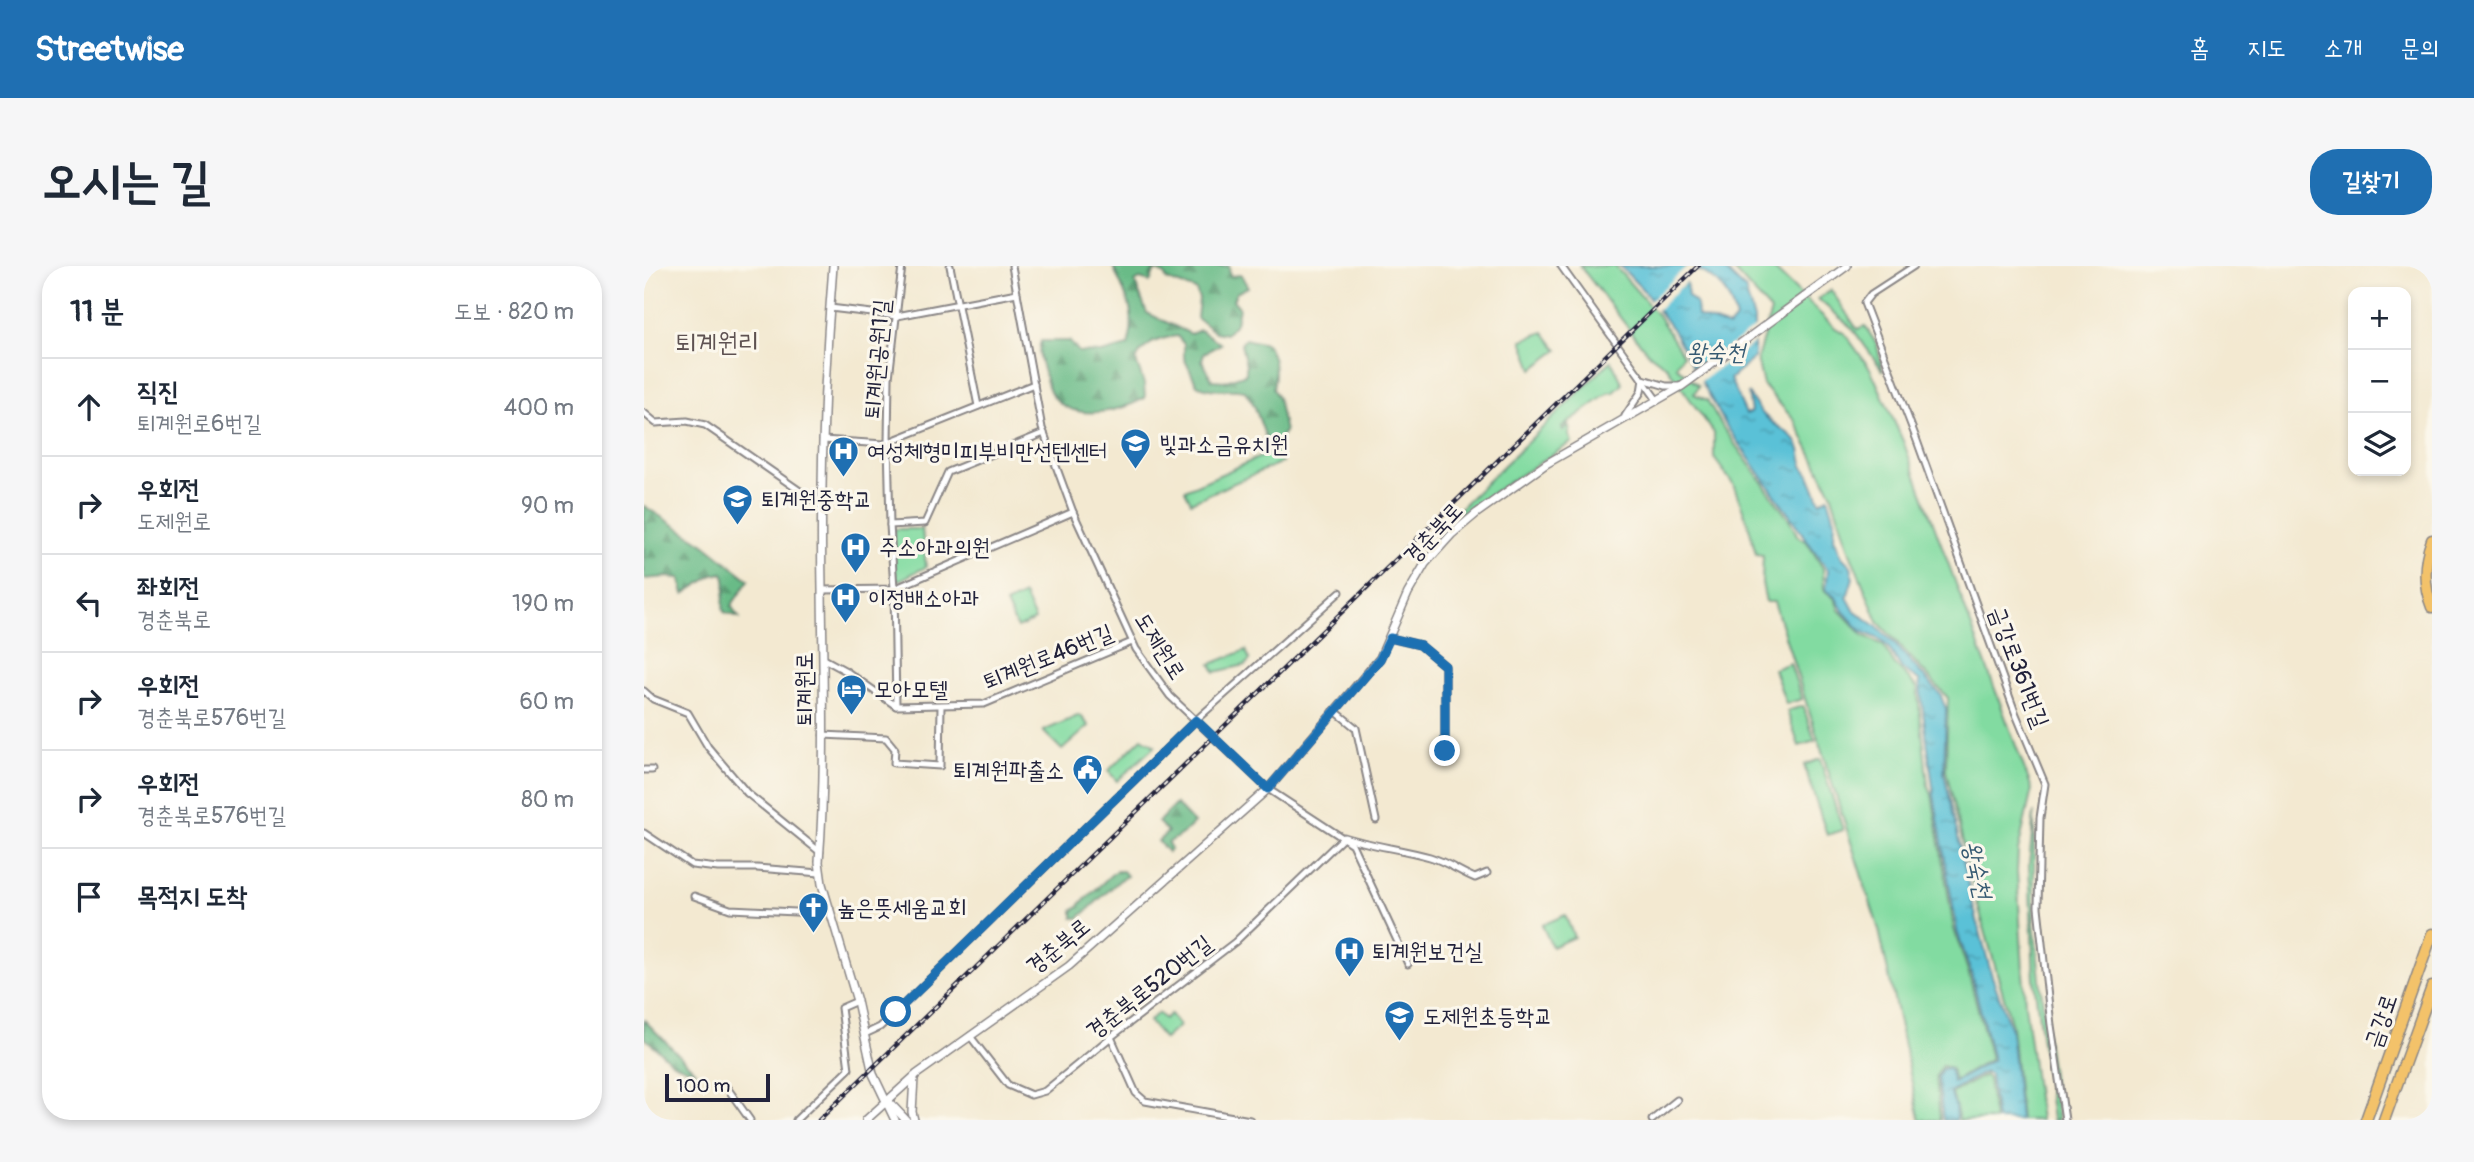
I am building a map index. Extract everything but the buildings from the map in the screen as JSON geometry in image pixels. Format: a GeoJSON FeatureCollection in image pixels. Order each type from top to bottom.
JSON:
{"type":"FeatureCollection","features":[{"type":"Feature","properties":{"kind":"highway"},"geometry":{"type":"LineString","coordinates":[[2432,540],[2425,564],[2426,584],[2432,607]]}},
{"type":"Feature","properties":{"kind":"highway","name":"금강로"},"geometry":{"type":"LineString","coordinates":[[2366,1120],[2432,934]]}},
{"type":"Feature","properties":{"kind":"highway","name":"금강로"},"geometry":{"type":"LineString","coordinates":[[2384,1120],[2432,987]]}},
{"type":"Feature","properties":{"kind":"street","name":"퇴계원로"},"geometry":{"type":"LineString","coordinates":[[833,266],[823,440],[824,659],[820,873],[857,1001],[873,1074],[899,1118]]}},
{"type":"Feature","properties":{"kind":"street","name":"퇴계원공원1길"},"geometry":{"type":"LineString","coordinates":[[896,706],[888,442],[890,378],[902,266]]}},
{"type":"Feature","properties":{"kind":"street"},"geometry":{"type":"LineString","coordinates":[[950,266],[978,406]]}},
{"type":"Feature","properties":{"kind":"street","name":"도제원로"},"geometry":{"type":"LineString","coordinates":[[1012,266],[1044,433],[1073,512],[1132,642],[1170,696],[1268,789],[1344,836],[1352,844],[1408,964]]}},
{"type":"Feature","properties":{"kind":"street"},"geometry":{"type":"LineString","coordinates":[[1561,266],[1657,400]]}},
{"type":"Feature","properties":{"kind":"street","name":"경춘북로"},"geometry":{"type":"LineString","coordinates":[[866,1120],[914,1077],[1069,966],[1268,789],[1380,659],[1408,593],[1424,564],[1452,534],[1546,464],[1682,386],[1847,266]]}},
{"type":"Feature","properties":{"kind":"street","name":"금강로361번길"},"geometry":{"type":"LineString","coordinates":[[1914,266],[1871,294],[1864,303],[2015,712],[2045,784],[2040,818],[2038,907],[2065,1120]]}},
{"type":"Feature","properties":{"kind":"street"},"geometry":{"type":"LineString","coordinates":[[830,307],[897,316],[1017,293]]}},
{"type":"Feature","properties":{"kind":"street"},"geometry":{"type":"LineString","coordinates":[[1643,379],[1658,384],[1682,386]]}},
{"type":"Feature","properties":{"kind":"street"},"geometry":{"type":"LineString","coordinates":[[1621,421],[1637,400],[1643,379]]}},
{"type":"Feature","properties":{"kind":"street"},"geometry":{"type":"LineString","coordinates":[[823,440],[884,444],[1034,384]]}},
{"type":"Feature","properties":{"kind":"street"},"geometry":{"type":"LineString","coordinates":[[644,413],[656,423],[687,421],[705,425],[822,507]]}},
{"type":"Feature","properties":{"kind":"street"},"geometry":{"type":"LineString","coordinates":[[890,525],[925,523],[948,472],[1044,433]]}},
{"type":"Feature","properties":{"kind":"street"},"geometry":{"type":"LineString","coordinates":[[822,590],[894,589],[1073,512]]}},
{"type":"Feature","properties":{"kind":"street"},"geometry":{"type":"LineString","coordinates":[[865,1034],[880,1027],[1196,720],[1340,592]]}},
{"type":"Feature","properties":{"kind":"street"},"geometry":{"type":"LineString","coordinates":[[1390,638],[1420,645],[1445,666],[1445,751]]}},
{"type":"Feature","properties":{"kind":"street","name":"퇴계원로46번길"},"geometry":{"type":"LineString","coordinates":[[896,706],[984,704],[1132,642]]}},
{"type":"Feature","properties":{"kind":"street"},"geometry":{"type":"LineString","coordinates":[[824,659],[896,706]]}},
{"type":"Feature","properties":{"kind":"street"},"geometry":{"type":"LineString","coordinates":[[644,691],[653,699],[688,713],[708,747],[747,793],[820,852]]}},
{"type":"Feature","properties":{"kind":"street"},"geometry":{"type":"LineString","coordinates":[[823,735],[886,738],[895,749],[894,763],[940,766],[941,706]]}},
{"type":"Feature","properties":{"kind":"street"},"geometry":{"type":"LineString","coordinates":[[1334,710],[1356,728],[1376,820]]}},
{"type":"Feature","properties":{"kind":"street"},"geometry":{"type":"LineString","coordinates":[[644,770],[652,771]]}},
{"type":"Feature","properties":{"kind":"street"},"geometry":{"type":"LineString","coordinates":[[644,833],[692,865],[820,873]]}},
{"type":"Feature","properties":{"kind":"street"},"geometry":{"type":"LineString","coordinates":[[1344,836],[1429,857],[1453,865],[1475,878],[1487,873]]}},
{"type":"Feature","properties":{"kind":"street","name":"경춘북로520번길"},"geometry":{"type":"LineString","coordinates":[[970,1036],[1007,1085],[1031,1095],[1045,1091],[1235,943],[1344,836]]}},
{"type":"Feature","properties":{"kind":"street"},"geometry":{"type":"LineString","coordinates":[[694,896],[730,909],[817,913],[830,908]]}},
{"type":"Feature","properties":{"kind":"street"},"geometry":{"type":"LineString","coordinates":[[796,1120],[849,1069],[841,1008],[857,1001]]}},
{"type":"Feature","properties":{"kind":"street"},"geometry":{"type":"LineString","coordinates":[[1111,1037],[1136,1093],[1145,1101],[1250,1120]]}},
{"type":"Feature","properties":{"kind":"street"},"geometry":{"type":"LineString","coordinates":[[913,1116],[914,1077]]}},
{"type":"Feature","properties":{"kind":"street"},"geometry":{"type":"LineString","coordinates":[[728,1089],[750,1120]]}},
{"type":"Feature","properties":{"kind":"street"},"geometry":{"type":"LineString","coordinates":[[1652,1120],[1676,1100]]}},
{"type":"Feature","properties":{"kind":"green space"},"geometry":{"type":"Polygon","coordinates":[[[1113,266],[1229,266],[1230,276],[1241,275],[1248,287],[1236,293],[1233,300],[1239,307],[1236,323],[1226,334],[1215,332],[1197,318],[1199,299],[1196,290],[1167,280],[1164,274],[1155,270],[1150,282],[1140,279],[1135,282],[1147,313],[1191,334],[1200,330],[1221,344],[1204,353],[1202,360],[1212,380],[1226,381],[1246,374],[1241,344],[1245,339],[1266,344],[1273,360],[1273,389],[1278,398],[1285,432],[1276,443],[1267,441],[1254,405],[1245,391],[1210,389],[1197,385],[1184,358],[1184,344],[1177,336],[1152,343],[1139,355],[1136,361],[1144,384],[1145,398],[1109,411],[1095,412],[1070,409],[1060,403],[1047,383],[1040,357],[1041,341],[1069,341],[1079,352],[1101,353],[1128,346],[1131,314],[1113,266]]]}},
{"type":"Feature","properties":{"kind":"green space"},"geometry":{"type":"Polygon","coordinates":[[[1580,266],[1615,266],[1658,315],[1683,355],[1676,366],[1699,386],[1694,394],[1707,400],[1797,535],[1807,542],[1823,568],[1824,590],[1835,599],[1839,610],[1863,635],[1884,646],[1894,664],[1917,687],[1928,785],[1932,795],[1954,929],[1991,1059],[1954,1081],[1951,1068],[1942,1066],[1936,1076],[1940,1120],[1920,1120],[1879,930],[1774,602],[1766,602],[1762,583],[1763,555],[1756,554],[1733,484],[1714,458],[1714,433],[1667,367],[1647,352],[1580,266]]]}},
{"type":"Feature","properties":{"kind":"green space"},"geometry":{"type":"Polygon","coordinates":[[[1730,266],[1771,266],[1834,327],[1845,334],[1871,370],[1903,441],[2032,789],[2018,851],[2017,871],[2025,1004],[2040,1120],[2021,1120],[2012,1026],[1978,906],[1946,771],[1948,698],[1878,622],[1850,553],[1831,493],[1795,421],[1763,385],[1757,359],[1771,311],[1730,266]]]}},
{"type":"Feature","properties":{"kind":"green space"},"geometry":{"type":"Polygon","coordinates":[[[1831,290],[1857,329],[1865,326],[1877,345],[1883,371],[1852,328],[1818,299],[1831,290]]]}},
{"type":"Feature","properties":{"kind":"green space"},"geometry":{"type":"Polygon","coordinates":[[[1544,332],[1558,350],[1533,369],[1522,340],[1544,332]]]}},
{"type":"Feature","properties":{"kind":"green space"},"geometry":{"type":"Polygon","coordinates":[[[1611,361],[1623,384],[1562,427],[1563,430],[1568,425],[1572,442],[1461,513],[1459,509],[1611,361]]]}},
{"type":"Feature","properties":{"kind":"green space"},"geometry":{"type":"Polygon","coordinates":[[[1276,450],[1282,462],[1191,502],[1185,490],[1276,450]]]}},
{"type":"Feature","properties":{"kind":"green space"},"geometry":{"type":"Polygon","coordinates":[[[644,506],[704,544],[749,580],[731,606],[739,617],[724,612],[726,583],[723,573],[713,575],[684,594],[680,578],[644,579],[644,506]]]}},
{"type":"Feature","properties":{"kind":"green space"},"geometry":{"type":"Polygon","coordinates":[[[895,529],[922,529],[926,567],[898,581],[892,537],[895,529]]]}},
{"type":"Feature","properties":{"kind":"green space"},"geometry":{"type":"Polygon","coordinates":[[[1024,595],[1035,620],[1017,628],[1006,604],[1024,595]]]}},
{"type":"Feature","properties":{"kind":"green space"},"geometry":{"type":"Polygon","coordinates":[[[1246,650],[1250,660],[1245,665],[1215,672],[1211,664],[1246,650]]]}},
{"type":"Feature","properties":{"kind":"green space"},"geometry":{"type":"Polygon","coordinates":[[[1790,663],[1802,699],[1786,704],[1774,669],[1790,663]]]}},
{"type":"Feature","properties":{"kind":"green space"},"geometry":{"type":"Polygon","coordinates":[[[1803,706],[1815,741],[1799,746],[1787,711],[1803,706]]]}},
{"type":"Feature","properties":{"kind":"green space"},"geometry":{"type":"Polygon","coordinates":[[[1080,715],[1089,726],[1062,750],[1043,731],[1080,715]]]}},
{"type":"Feature","properties":{"kind":"green space"},"geometry":{"type":"Polygon","coordinates":[[[1142,738],[1155,746],[1117,781],[1108,771],[1142,738]]]}},
{"type":"Feature","properties":{"kind":"green space"},"geometry":{"type":"Polygon","coordinates":[[[1820,759],[1843,830],[1827,835],[1804,765],[1820,759]]]}},
{"type":"Feature","properties":{"kind":"green space"},"geometry":{"type":"Polygon","coordinates":[[[1176,804],[1194,823],[1168,843],[1171,849],[1168,852],[1158,841],[1168,832],[1158,822],[1176,804]]]}},
{"type":"Feature","properties":{"kind":"green space"},"geometry":{"type":"Polygon","coordinates":[[[2034,812],[2034,922],[2058,1120],[2052,1120],[2034,980],[2029,865],[2034,812]]]}},
{"type":"Feature","properties":{"kind":"green space"},"geometry":{"type":"Polygon","coordinates":[[[1117,871],[1123,871],[1127,876],[1079,918],[1073,918],[1073,911],[1117,871]]]}},
{"type":"Feature","properties":{"kind":"green space"},"geometry":{"type":"Polygon","coordinates":[[[1565,915],[1574,937],[1552,947],[1542,925],[1565,915]]]}},
{"type":"Feature","properties":{"kind":"green space"},"geometry":{"type":"Polygon","coordinates":[[[1158,1013],[1164,1019],[1170,1014],[1179,1026],[1164,1039],[1149,1021],[1158,1013]]]}},
{"type":"Feature","properties":{"kind":"green space"},"geometry":{"type":"Polygon","coordinates":[[[644,1020],[696,1072],[673,1063],[644,1037],[644,1020]]]}},
{"type":"Feature","properties":{"kind":"green space"},"geometry":{"type":"Polygon","coordinates":[[[1985,1075],[1988,1079],[1994,1120],[1959,1120],[1952,1093],[1985,1075]]]}},
{"type":"Feature","properties":{"kind":"water","name":"왕숙천"},"geometry":{"type":"Polygon","coordinates":[[[1620,266],[1721,266],[1745,289],[1754,320],[1754,358],[1730,379],[1746,414],[1751,412],[1748,393],[1761,412],[1789,434],[1799,446],[1802,466],[1809,475],[1820,502],[1828,497],[1835,520],[1834,537],[1842,557],[1851,566],[1853,578],[1847,597],[1854,610],[1893,642],[1940,694],[1946,709],[1944,773],[1972,901],[1991,973],[2011,1030],[2020,1120],[1996,1120],[1990,1075],[1985,1072],[1950,1092],[1955,1105],[1956,1120],[1943,1120],[1938,1077],[1942,1069],[1949,1068],[1953,1083],[1993,1060],[1971,973],[1957,931],[1934,795],[1919,680],[1902,669],[1888,647],[1877,638],[1861,631],[1843,611],[1836,598],[1826,590],[1828,570],[1727,427],[1673,330],[1643,290],[1620,266]],[[1693,268],[1685,275],[1688,296],[1696,303],[1697,316],[1729,327],[1736,319],[1726,294],[1717,282],[1693,268]]]}},
{"type":"Feature","properties":{"kind":"pier"},"geometry":{"type":"Polygon","coordinates":[[[1687,266],[1703,266],[1689,276],[1655,312],[1648,303],[1687,266]]]}},
{"type":"Feature","properties":{"kind":"pier"},"geometry":{"type":"Polygon","coordinates":[[[1757,326],[1758,340],[1698,383],[1692,373],[1757,326]]]}},
{"type":"Feature","properties":{"kind":"railway"},"geometry":{"type":"LineString","coordinates":[[819,1120],[1698,266]]}},
{"type":"Feature","properties":{"kind":"place","name":"빛과소금유치원"},"geometry":{"type":"Point","coordinates":[1136,471]}},
{"type":"Feature","properties":{"kind":"place","name":"여성체형미피부비만선텐센터"},"geometry":{"type":"Point","coordinates":[844,478]}},
{"type":"Feature","properties":{"kind":"place","name":"퇴계원중학교"},"geometry":{"type":"Point","coordinates":[738,526]}},
{"type":"Feature","properties":{"kind":"place","name":"주소아과의원"},"geometry":{"type":"Point","coordinates":[856,574]}},
{"type":"Feature","properties":{"kind":"place","name":"이정배소아과"},"geometry":{"type":"Point","coordinates":[845,625]}},
{"type":"Feature","properties":{"kind":"place","name":"모아모텔"},"geometry":{"type":"Point","coordinates":[851,716]}},
{"type":"Feature","properties":{"kind":"place","name":"퇴계원파출소"},"geometry":{"type":"Point","coordinates":[1087,797]}},
{"type":"Feature","properties":{"kind":"place","name":"높은뜻세움교회"},"geometry":{"type":"Point","coordinates":[814,934]}},
{"type":"Feature","properties":{"kind":"place","name":"퇴계원보건실"},"geometry":{"type":"Point","coordinates":[1349,978]}},
{"type":"Feature","properties":{"kind":"place","name":"도제원초등학교"},"geometry":{"type":"Point","coordinates":[1400,1043]}},
{"type":"Feature","properties":{"kind":"district","name":"퇴계원리"},"geometry":{"type":"Point","coordinates":[717,343]}},
{"type":"Feature","properties":{"kind":"route"},"geometry":{"type":"LineString","coordinates":[[896,1012],[1196,720],[1268,789],[1380,659],[1390,638],[1420,645],[1445,666],[1445,751]]}}]}
